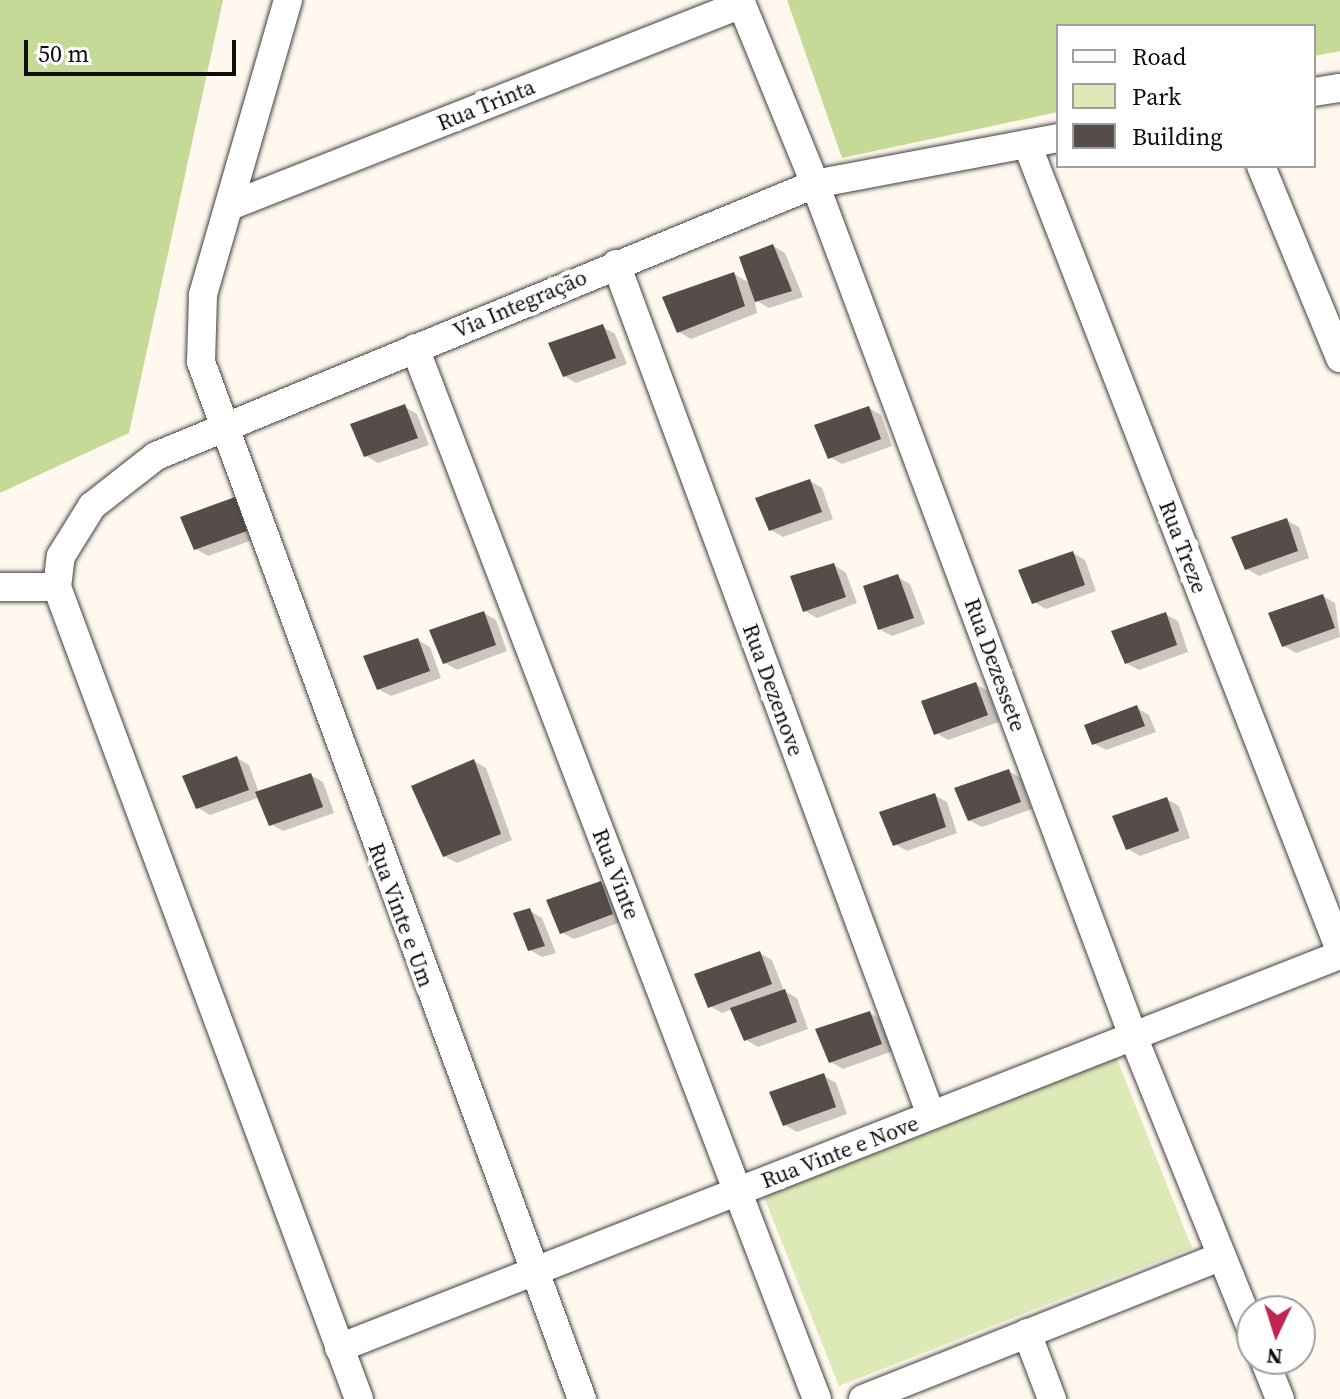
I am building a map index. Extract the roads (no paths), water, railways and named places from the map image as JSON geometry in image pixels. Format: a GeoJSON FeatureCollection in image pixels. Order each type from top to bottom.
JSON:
{"type":"FeatureCollection","features":[{"type":"Feature","properties":{"kind":"street"},"geometry":{"type":"LineString","coordinates":[[230,206],[288,0]]}},
{"type":"Feature","properties":{"kind":"street","name":"Rua Trinta"},"geometry":{"type":"LineString","coordinates":[[230,206],[741,2]]}},
{"type":"Feature","properties":{"kind":"street","name":"Rua Dezessete"},"geometry":{"type":"LineString","coordinates":[[741,2],[815,184],[1133,1036],[1238,1295]]}},
{"type":"Feature","properties":{"kind":"street"},"geometry":{"type":"LineString","coordinates":[[1316,92],[1340,88]]}},
{"type":"Feature","properties":{"kind":"street","name":"Via Integração"},"geometry":{"type":"LineString","coordinates":[[57,587],[61,556],[92,506],[117,482],[156,456],[815,184],[1056,138]]}},
{"type":"Feature","properties":{"kind":"street","name":"Rua Treze"},"geometry":{"type":"LineString","coordinates":[[1027,144],[1340,953]]}},
{"type":"Feature","properties":{"kind":"street"},"geometry":{"type":"LineString","coordinates":[[1262,168],[1330,297],[1340,358]]}},
{"type":"Feature","properties":{"kind":"street","name":"Rua Vinte e Um"},"geometry":{"type":"LineString","coordinates":[[230,206],[200,318],[201,362],[532,1273],[582,1399]]}},
{"type":"Feature","properties":{"kind":"street","name":"Rua Dezenove"},"geometry":{"type":"LineString","coordinates":[[616,264],[931,1115]]}},
{"type":"Feature","properties":{"kind":"street","name":"Rua Vinte"},"geometry":{"type":"LineString","coordinates":[[415,348],[817,1399]]}},
{"type":"Feature","properties":{"kind":"street"},"geometry":{"type":"LineString","coordinates":[[0,587],[57,587],[359,1399]]}},
{"type":"Feature","properties":{"kind":"street","name":"Rua Vinte e Nove"},"geometry":{"type":"LineString","coordinates":[[339,1348],[1340,953]]}},
{"type":"Feature","properties":{"kind":"street"},"geometry":{"type":"LineString","coordinates":[[863,1399],[1222,1256]]}},
{"type":"Feature","properties":{"kind":"street"},"geometry":{"type":"LineString","coordinates":[[1027,1333],[1052,1399]]}},
{"type":"Feature","properties":{"kind":"street"},"geometry":{"type":"LineString","coordinates":[[1270,1375],[1280,1399]]}}]}
